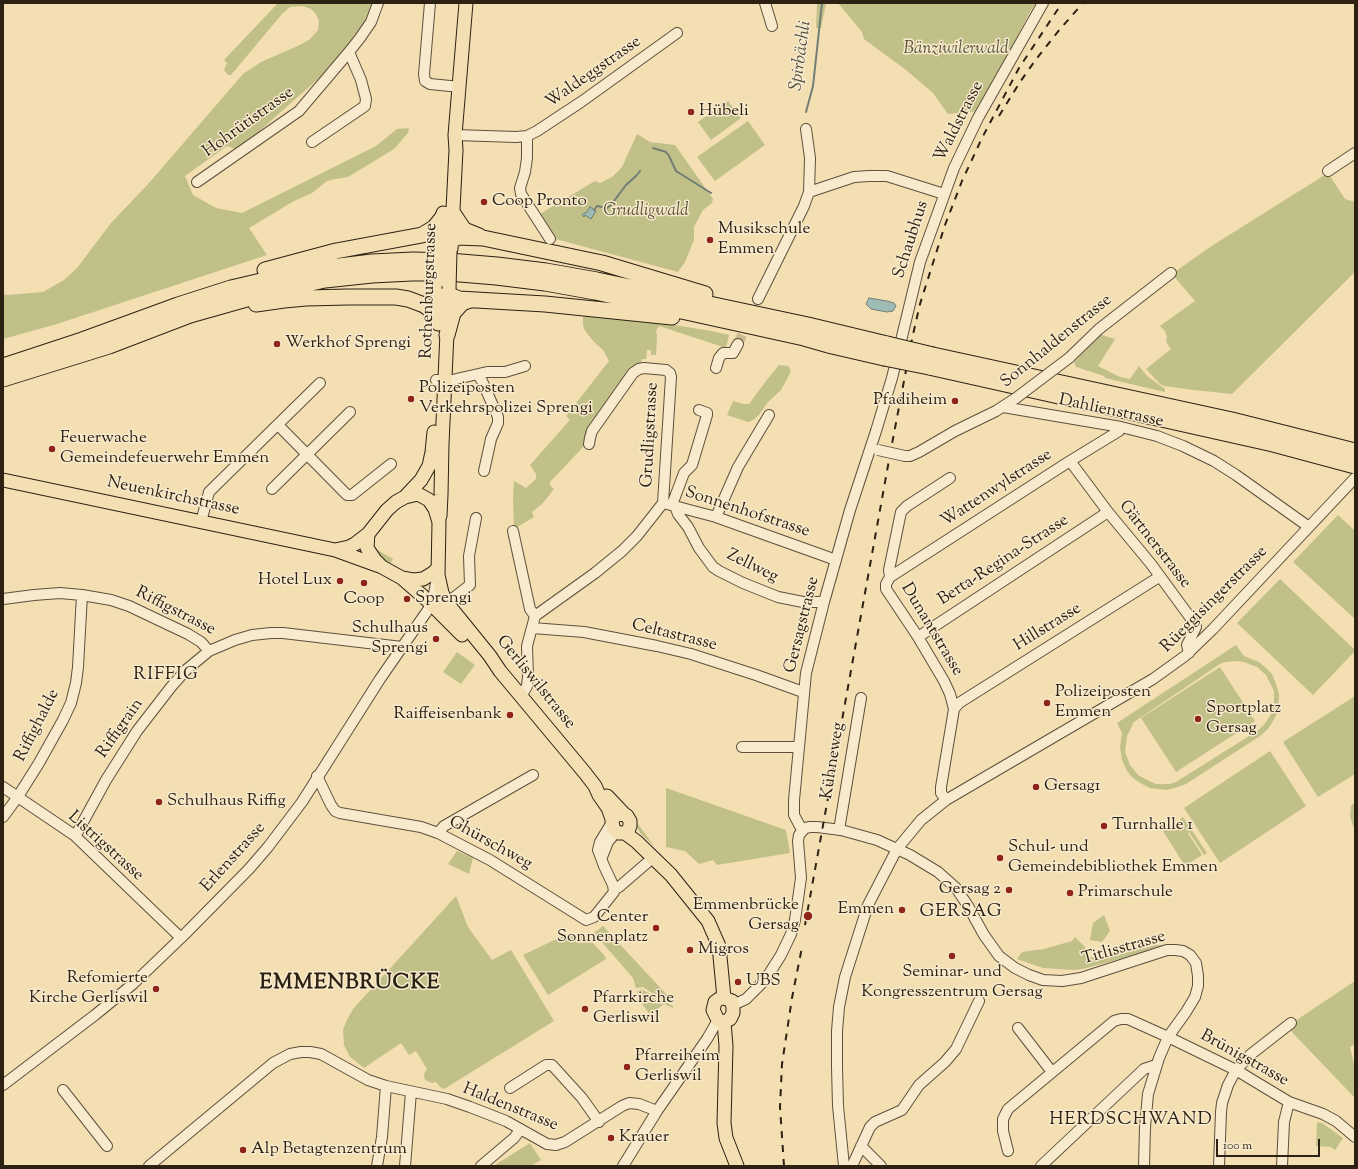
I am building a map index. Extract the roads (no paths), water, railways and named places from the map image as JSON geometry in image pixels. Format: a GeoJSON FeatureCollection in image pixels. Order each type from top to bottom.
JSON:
{"type":"FeatureCollection","features":[{"type":"Feature","properties":{"kind":"highway"},"geometry":{"type":"LineString","coordinates":[[422,235],[434,228],[447,215],[464,230],[483,238]]}},
{"type":"Feature","properties":{"kind":"highway"},"geometry":{"type":"LineString","coordinates":[[178,305],[228,281],[306,258],[422,235],[429,236],[447,245],[464,236],[483,238],[619,268],[749,305],[758,314]]}},
{"type":"Feature","properties":{"kind":"highway"},"geometry":{"type":"LineString","coordinates":[[3,366],[82,340],[178,305],[231,288],[278,276],[323,268],[372,262],[420,260],[448,261],[546,271],[597,280],[758,314],[886,351],[1292,449],[1355,466]]}},
{"type":"Feature","properties":{"kind":"highway"},"geometry":{"type":"LineString","coordinates":[[3,379],[109,346],[190,316],[293,286],[333,279],[412,273],[448,273],[545,283],[621,297],[804,338],[832,346]]}},
{"type":"Feature","properties":{"kind":"highway"},"geometry":{"type":"LineString","coordinates":[[444,288],[459,299],[545,304],[672,317],[704,322],[811,346],[832,346],[886,351]]}},
{"type":"Feature","properties":{"kind":"highway"},"geometry":{"type":"LineString","coordinates":[[109,346],[131,342],[226,311],[284,300],[348,297],[402,298],[424,305],[430,310],[438,321]]}},
{"type":"Feature","properties":{"kind":"highway"},"geometry":{"type":"LineString","coordinates":[[447,335],[453,313],[462,304],[470,300]]}},
{"type":"Feature","properties":{"kind":"highway"},"geometry":{"type":"LineString","coordinates":[[931,361],[1232,420],[1355,451]]}},
{"type":"Feature","properties":{"kind":"main road","name":"Rothenburgstrasse"},"geometry":{"type":"LineString","coordinates":[[438,522],[442,495],[438,321],[444,288],[447,245],[445,176],[455,135],[466,3]]}},
{"type":"Feature","properties":{"kind":"main road","name":"Rothenburgstrasse"},"geometry":{"type":"LineString","coordinates":[[405,497],[421,480],[430,462],[447,335],[444,288]]}},
{"type":"Feature","properties":{"kind":"main road","name":"Neuenkirchstrasse"},"geometry":{"type":"LineString","coordinates":[[3,480],[335,550],[382,566]]}},
{"type":"Feature","properties":{"kind":"main road"},"geometry":{"type":"LineString","coordinates":[[335,550],[355,544],[368,534],[381,516],[396,502],[405,497],[418,494],[429,500],[435,509],[438,522],[438,571],[423,579],[413,580],[402,578]]}},
{"type":"Feature","properties":{"kind":"main road"},"geometry":{"type":"LineString","coordinates":[[368,534],[367,548],[369,553],[382,566],[402,578],[432,604],[484,658],[500,671]]}},
{"type":"Feature","properties":{"kind":"main road","name":"Gerliswilstrasse"},"geometry":{"type":"LineString","coordinates":[[438,571],[442,593],[447,604],[490,656],[521,697],[595,786],[604,793],[620,825],[671,875],[703,913],[716,936],[729,1001]]}},
{"type":"Feature","properties":{"kind":"main road"},"geometry":{"type":"LineString","coordinates":[[721,1021],[729,1020],[732,1016],[729,1001],[719,999],[714,1004],[714,1013],[721,1021],[726,1046],[724,1123],[728,1144],[737,1166]]}},
{"type":"Feature","properties":{"kind":"street","name":"Hohrütistrasse"},"geometry":{"type":"LineString","coordinates":[[196,182],[299,110],[350,52],[371,22],[378,3]]}},
{"type":"Feature","properties":{"kind":"street"},"geometry":{"type":"LineString","coordinates":[[430,3],[424,74],[425,81],[430,84],[460,87]]}},
{"type":"Feature","properties":{"kind":"street"},"geometry":{"type":"LineString","coordinates":[[765,3],[772,26]]}},
{"type":"Feature","properties":{"kind":"street","name":"Waldstrasse"},"geometry":{"type":"LineString","coordinates":[[944,194],[954,168],[978,118],[1043,3]]}},
{"type":"Feature","properties":{"kind":"street","name":"Waldeggstrasse"},"geometry":{"type":"LineString","coordinates":[[455,135],[506,137],[527,136],[542,129],[677,33]]}},
{"type":"Feature","properties":{"kind":"street"},"geometry":{"type":"LineString","coordinates":[[312,142],[365,106],[366,99],[361,80],[350,52]]}},
{"type":"Feature","properties":{"kind":"street"},"geometry":{"type":"LineString","coordinates":[[758,299],[801,213],[809,192],[810,158],[806,129]]}},
{"type":"Feature","properties":{"kind":"street"},"geometry":{"type":"LineString","coordinates":[[527,136],[527,158],[525,172],[520,188],[521,194],[550,239]]}},
{"type":"Feature","properties":{"kind":"street"},"geometry":{"type":"LineString","coordinates":[[1328,171],[1355,153]]}},
{"type":"Feature","properties":{"kind":"street","name":"Schaubhus"},"geometry":{"type":"LineString","coordinates":[[809,192],[854,177],[887,176],[944,194],[920,262],[892,378],[876,431]]}},
{"type":"Feature","properties":{"kind":"street","name":"Sonnhaldenstrasse"},"geometry":{"type":"LineString","coordinates":[[874,449],[910,456],[1003,407],[1069,358],[1099,329],[1171,273]]}},
{"type":"Feature","properties":{"kind":"street"},"geometry":{"type":"LineString","coordinates":[[716,368],[724,353],[736,348]]}},
{"type":"Feature","properties":{"kind":"street"},"geometry":{"type":"LineString","coordinates":[[440,380],[452,380],[487,372],[505,372],[525,366]]}},
{"type":"Feature","properties":{"kind":"street","name":"Grudligstrasse"},"geometry":{"type":"LineString","coordinates":[[589,444],[592,431],[633,373],[644,368],[666,370],[670,373],[670,505]]}},
{"type":"Feature","properties":{"kind":"street"},"geometry":{"type":"LineString","coordinates":[[478,375],[498,416],[498,423],[491,439],[484,471]]}},
{"type":"Feature","properties":{"kind":"street"},"geometry":{"type":"LineString","coordinates":[[201,522],[209,492],[320,383]]}},
{"type":"Feature","properties":{"kind":"street","name":"Dahlienstrasse"},"geometry":{"type":"LineString","coordinates":[[1003,407],[1121,427],[1157,436],[1183,446],[1214,461],[1309,527]]}},
{"type":"Feature","properties":{"kind":"street"},"geometry":{"type":"LineString","coordinates":[[670,505],[684,473],[692,466],[707,415],[707,413],[700,410]]}},
{"type":"Feature","properties":{"kind":"street"},"geometry":{"type":"LineString","coordinates":[[272,489],[350,412]]}},
{"type":"Feature","properties":{"kind":"street"},"geometry":{"type":"LineString","coordinates":[[716,517],[738,467],[769,415]]}},
{"type":"Feature","properties":{"kind":"street"},"geometry":{"type":"LineString","coordinates":[[278,425],[347,495],[351,495],[391,464]]}},
{"type":"Feature","properties":{"kind":"street","name":"Wattenwylstrasse"},"geometry":{"type":"LineString","coordinates":[[890,577],[1119,431],[1121,427]]}},
{"type":"Feature","properties":{"kind":"street","name":"Gersagstrasse"},"geometry":{"type":"LineString","coordinates":[[802,830],[794,815],[794,800],[806,673],[850,510],[874,449],[876,431]]}},
{"type":"Feature","properties":{"kind":"street","name":"Gärtnerstrasse"},"geometry":{"type":"LineString","coordinates":[[1070,461],[1108,512],[1151,564],[1196,627],[1188,645],[1189,653]]}},
{"type":"Feature","properties":{"kind":"street","name":"Dunantstrasse"},"geometry":{"type":"LineString","coordinates":[[946,800],[942,793],[941,787],[954,709],[950,694],[918,637],[886,589],[886,584],[890,577],[889,570],[901,512],[907,506],[950,478]]}},
{"type":"Feature","properties":{"kind":"street","name":"Rüeggisingerstrasse"},"geometry":{"type":"LineString","coordinates":[[844,1166],[838,1106],[837,1031],[839,1007],[846,977],[868,905],[897,849],[921,820],[946,800],[1153,679],[1189,653],[1355,478]]}},
{"type":"Feature","properties":{"kind":"street","name":"Sonnenhofstrasse"},"geometry":{"type":"LineString","coordinates":[[534,616],[595,573],[670,505],[716,517],[836,560]]}},
{"type":"Feature","properties":{"kind":"street","name":"Zellweg"},"geometry":{"type":"LineString","coordinates":[[670,505],[688,527],[699,548],[713,567],[719,572],[742,584],[778,597],[803,602],[824,602]]}},
{"type":"Feature","properties":{"kind":"street","name":"Berta-Regina-Strasse"},"geometry":{"type":"LineString","coordinates":[[918,637],[1108,512]]}},
{"type":"Feature","properties":{"kind":"street"},"geometry":{"type":"LineString","coordinates":[[447,604],[470,585],[469,556],[476,518]]}},
{"type":"Feature","properties":{"kind":"street"},"geometry":{"type":"LineString","coordinates":[[514,531],[530,609],[534,616],[527,646],[527,686],[521,697]]}},
{"type":"Feature","properties":{"kind":"street"},"geometry":{"type":"LineString","coordinates":[[432,604],[438,571]]}},
{"type":"Feature","properties":{"kind":"street","name":"Hillstrasse"},"geometry":{"type":"LineString","coordinates":[[954,709],[959,703],[1160,576]]}},
{"type":"Feature","properties":{"kind":"street","name":"Riffigstrasse"},"geometry":{"type":"LineString","coordinates":[[3,599],[39,594],[60,593],[82,594],[112,600],[129,606],[188,634],[206,646],[209,651],[235,640],[252,635],[271,633],[283,633],[402,647]]}},
{"type":"Feature","properties":{"kind":"street","name":"Riffighalde"},"geometry":{"type":"LineString","coordinates":[[3,817],[17,798],[42,757],[71,703],[78,667],[82,594]]}},
{"type":"Feature","properties":{"kind":"street","name":"Erlenstrasse"},"geometry":{"type":"LineString","coordinates":[[3,1084],[95,1015],[133,984],[249,869],[293,814],[402,647],[432,604]]}},
{"type":"Feature","properties":{"kind":"street","name":"Celtastrasse"},"geometry":{"type":"LineString","coordinates":[[532,628],[584,632],[657,646],[690,654],[742,670],[804,692]]}},
{"type":"Feature","properties":{"kind":"street","name":"Riffigrain"},"geometry":{"type":"LineString","coordinates":[[74,835],[77,833],[106,780],[137,731],[186,670],[209,651]]}},
{"type":"Feature","properties":{"kind":"street","name":"Kühneweg"},"geometry":{"type":"LineString","coordinates":[[839,830],[861,698]]}},
{"type":"Feature","properties":{"kind":"street"},"geometry":{"type":"LineString","coordinates":[[742,747],[798,747]]}},
{"type":"Feature","properties":{"kind":"street"},"geometry":{"type":"LineString","coordinates":[[438,833],[444,826],[533,775]]}},
{"type":"Feature","properties":{"kind":"street","name":"Ghürschweg"},"geometry":{"type":"LineString","coordinates":[[317,776],[331,806],[335,811],[421,827],[438,833],[490,860],[586,920],[594,917],[612,896],[615,889]]}},
{"type":"Feature","properties":{"kind":"street","name":"Listrigstrasse"},"geometry":{"type":"LineString","coordinates":[[3,786],[17,798],[74,835],[181,938]]}},
{"type":"Feature","properties":{"kind":"street"},"geometry":{"type":"LineString","coordinates":[[620,825],[600,842],[598,850],[601,860],[615,889],[648,862]]}},
{"type":"Feature","properties":{"kind":"street"},"geometry":{"type":"LineString","coordinates":[[729,1001],[740,1002],[750,995],[765,979],[781,955],[791,934],[796,913],[801,878],[798,841],[802,830],[817,826],[839,830],[877,840],[897,849]]}},
{"type":"Feature","properties":{"kind":"street","name":"Titlisstrasse"},"geometry":{"type":"LineString","coordinates":[[897,849],[938,872],[956,888],[984,935],[999,956],[1029,976],[1044,980],[1062,981],[1081,978],[1167,950],[1183,951],[1196,963],[1198,986],[1195,997],[1168,1037],[1156,1066],[1148,1094],[1144,1166]]}},
{"type":"Feature","properties":{"kind":"street"},"geometry":{"type":"LineString","coordinates":[[852,1166],[874,1122],[902,1110],[920,1085],[945,1062],[956,1049],[980,1001]]}},
{"type":"Feature","properties":{"kind":"street","name":"Brünigstrasse"},"geometry":{"type":"LineString","coordinates":[[1052,1072],[1114,1022],[1121,1019],[1128,1019],[1236,1070],[1289,1102],[1284,1122],[1282,1166]]}},
{"type":"Feature","properties":{"kind":"street"},"geometry":{"type":"LineString","coordinates":[[623,1166],[658,1110],[721,1021]]}},
{"type":"Feature","properties":{"kind":"street"},"geometry":{"type":"LineString","coordinates":[[1219,1166],[1222,1103],[1228,1085],[1236,1070],[1256,1048],[1291,1022]]}},
{"type":"Feature","properties":{"kind":"street"},"geometry":{"type":"LineString","coordinates":[[1008,1151],[1003,1131],[1003,1119],[1006,1113],[1017,1101],[1052,1072],[1018,1028]]}},
{"type":"Feature","properties":{"kind":"street"},"geometry":{"type":"LineString","coordinates":[[707,1039],[717,1039],[726,1046]]}},
{"type":"Feature","properties":{"kind":"street","name":"Haldenstrasse"},"geometry":{"type":"LineString","coordinates":[[149,1166],[273,1063],[290,1054],[306,1052],[321,1054],[368,1080],[386,1086],[447,1099],[470,1107],[506,1122],[547,1144],[556,1145],[565,1142],[599,1122],[622,1106],[639,1104],[658,1110]]}},
{"type":"Feature","properties":{"kind":"street"},"geometry":{"type":"LineString","coordinates":[[510,1088],[546,1065],[552,1065],[582,1098],[599,1122]]}},
{"type":"Feature","properties":{"kind":"street"},"geometry":{"type":"LineString","coordinates":[[1041,1166],[1144,1069],[1156,1066]]}},
{"type":"Feature","properties":{"kind":"street"},"geometry":{"type":"LineString","coordinates":[[377,1166],[382,1137],[386,1086]]}},
{"type":"Feature","properties":{"kind":"street"},"geometry":{"type":"LineString","coordinates":[[63,1090],[107,1146]]}},
{"type":"Feature","properties":{"kind":"street"},"geometry":{"type":"LineString","coordinates":[[405,1166],[411,1092]]}},
{"type":"Feature","properties":{"kind":"street"},"geometry":{"type":"LineString","coordinates":[[1289,1102],[1323,1114],[1336,1121],[1355,1137]]}},
{"type":"Feature","properties":{"kind":"street"},"geometry":{"type":"LineString","coordinates":[[482,1166],[514,1138],[520,1130]]}},
{"type":"Feature","properties":{"kind":"street"},"geometry":{"type":"LineString","coordinates":[[861,1146],[881,1166]]}},
{"type":"Feature","properties":{"kind":"water"},"geometry":{"type":"Polygon","coordinates":[[[590,207],[596,211],[591,219],[585,215],[584,217],[582,215],[586,213],[590,207]]]}},
{"type":"Feature","properties":{"kind":"water"},"geometry":{"type":"Polygon","coordinates":[[[869,298],[894,303],[896,306],[893,311],[887,312],[871,309],[866,304],[869,298]]]}},
{"type":"Feature","properties":{"kind":"waterway","name":"Spirbächli"},"geometry":{"type":"LineString","coordinates":[[806,112],[813,86],[822,3]]}},
{"type":"Feature","properties":{"kind":"waterway","name":"Spirbächli"},"geometry":{"type":"LineString","coordinates":[[653,148],[666,152],[676,171],[711,193]]}},
{"type":"Feature","properties":{"kind":"waterway","name":"Spirbächli"},"geometry":{"type":"LineString","coordinates":[[594,210],[597,206],[607,208],[611,205],[626,185],[640,171]]}},
{"type":"Feature","properties":{"kind":"tunnel"},"geometry":{"type":"LineString","coordinates":[[738,344],[758,299]]}},
{"type":"Feature","properties":{"kind":"railway"},"geometry":{"type":"LineString","coordinates":[[805,925],[891,449],[920,304],[945,225],[962,181],[982,138],[1019,68],[1062,3]]}},
{"type":"Feature","properties":{"kind":"railway"},"geometry":{"type":"LineString","coordinates":[[999,116],[1037,58],[1083,3]]}},
{"type":"Feature","properties":{"kind":"railway"},"geometry":{"type":"LineString","coordinates":[[784,1166],[780,1107],[782,1064],[792,998],[802,947]]}},
{"type":"Feature","properties":{"kind":"place","name":"Hübeli"},"geometry":{"type":"Point","coordinates":[691,112]}},
{"type":"Feature","properties":{"kind":"place","name":"Coop Pronto"},"geometry":{"type":"Point","coordinates":[484,202]}},
{"type":"Feature","properties":{"kind":"place","name":"Musikschule Emmen"},"geometry":{"type":"Point","coordinates":[710,240]}},
{"type":"Feature","properties":{"kind":"place","name":"Werkhof Sprengi"},"geometry":{"type":"Point","coordinates":[277,344]}},
{"type":"Feature","properties":{"kind":"place","name":"Polizeiposten Verkehrspolizei Sprengi"},"geometry":{"type":"Point","coordinates":[411,399]}},
{"type":"Feature","properties":{"kind":"place","name":"Pfadiheim"},"geometry":{"type":"Point","coordinates":[955,401]}},
{"type":"Feature","properties":{"kind":"place","name":"Feuerwache Gemeindefeuerwehr Emmen"},"geometry":{"type":"Point","coordinates":[52,449]}},
{"type":"Feature","properties":{"kind":"place","name":"Hotel Lux"},"geometry":{"type":"Point","coordinates":[340,581]}},
{"type":"Feature","properties":{"kind":"place","name":"Coop"},"geometry":{"type":"Point","coordinates":[364,583]}},
{"type":"Feature","properties":{"kind":"place","name":"Sprengi"},"geometry":{"type":"Point","coordinates":[407,599]}},
{"type":"Feature","properties":{"kind":"place","name":"Schulhaus Sprengi"},"geometry":{"type":"Point","coordinates":[436,639]}},
{"type":"Feature","properties":{"kind":"place","name":"Polizeiposten Emmen"},"geometry":{"type":"Point","coordinates":[1047,703]}},
{"type":"Feature","properties":{"kind":"place","name":"Raiffeisenbank"},"geometry":{"type":"Point","coordinates":[510,715]}},
{"type":"Feature","properties":{"kind":"place","name":"Sportplatz Gersag"},"geometry":{"type":"Point","coordinates":[1198,719]}},
{"type":"Feature","properties":{"kind":"place","name":"Gersag1"},"geometry":{"type":"Point","coordinates":[1036,787]}},
{"type":"Feature","properties":{"kind":"place","name":"Schulhaus Riffig"},"geometry":{"type":"Point","coordinates":[159,802]}},
{"type":"Feature","properties":{"kind":"place","name":"Turnhalle 1"},"geometry":{"type":"Point","coordinates":[1104,826]}},
{"type":"Feature","properties":{"kind":"place","name":"Schul- und Gemeindebibliothek Emmen"},"geometry":{"type":"Point","coordinates":[1000,858]}},
{"type":"Feature","properties":{"kind":"place","name":"Gersag 2"},"geometry":{"type":"Point","coordinates":[1009,890]}},
{"type":"Feature","properties":{"kind":"place","name":"Primarschule"},"geometry":{"type":"Point","coordinates":[1070,893]}},
{"type":"Feature","properties":{"kind":"place","name":"Emmen"},"geometry":{"type":"Point","coordinates":[902,910]}},
{"type":"Feature","properties":{"kind":"place","name":"Emmenbrücke Gersag"},"geometry":{"type":"Point","coordinates":[808,916]}},
{"type":"Feature","properties":{"kind":"place","name":"Center Sonnenplatz"},"geometry":{"type":"Point","coordinates":[656,928]}},
{"type":"Feature","properties":{"kind":"place","name":"Migros"},"geometry":{"type":"Point","coordinates":[690,950]}},
{"type":"Feature","properties":{"kind":"place","name":"Seminar- und Kongresszentrum Gersag"},"geometry":{"type":"Point","coordinates":[952,956]}},
{"type":"Feature","properties":{"kind":"place","name":"UBS"},"geometry":{"type":"Point","coordinates":[738,982]}},
{"type":"Feature","properties":{"kind":"place","name":"Refomierte Kirche Gerliswil"},"geometry":{"type":"Point","coordinates":[156,989]}},
{"type":"Feature","properties":{"kind":"place","name":"Pfarrkirche Gerliswil"},"geometry":{"type":"Point","coordinates":[585,1009]}},
{"type":"Feature","properties":{"kind":"place","name":"Pfarreiheim Gerliswil"},"geometry":{"type":"Point","coordinates":[627,1067]}},
{"type":"Feature","properties":{"kind":"place","name":"Krauer"},"geometry":{"type":"Point","coordinates":[611,1138]}},
{"type":"Feature","properties":{"kind":"place","name":"Alp Betagtenzentrum"},"geometry":{"type":"Point","coordinates":[243,1150]}},
{"type":"Feature","properties":{"kind":"district","name":"RIFFIG"},"geometry":{"type":"Point","coordinates":[166,676]}},
{"type":"Feature","properties":{"kind":"district","name":"GERSAG"},"geometry":{"type":"Point","coordinates":[961,913]}},
{"type":"Feature","properties":{"kind":"district","name":"EMMENBRÜCKE"},"geometry":{"type":"Point","coordinates":[350,984]}},
{"type":"Feature","properties":{"kind":"district","name":"HERDSCHWAND"},"geometry":{"type":"Point","coordinates":[1131,1121]}},
{"type":"Feature","properties":{"kind":"park label","name":"Bänziwilerwald"},"geometry":{"type":"Point","coordinates":[956,50]}},
{"type":"Feature","properties":{"kind":"park label","name":"Grudligwald"},"geometry":{"type":"Point","coordinates":[646,212]}}]}
